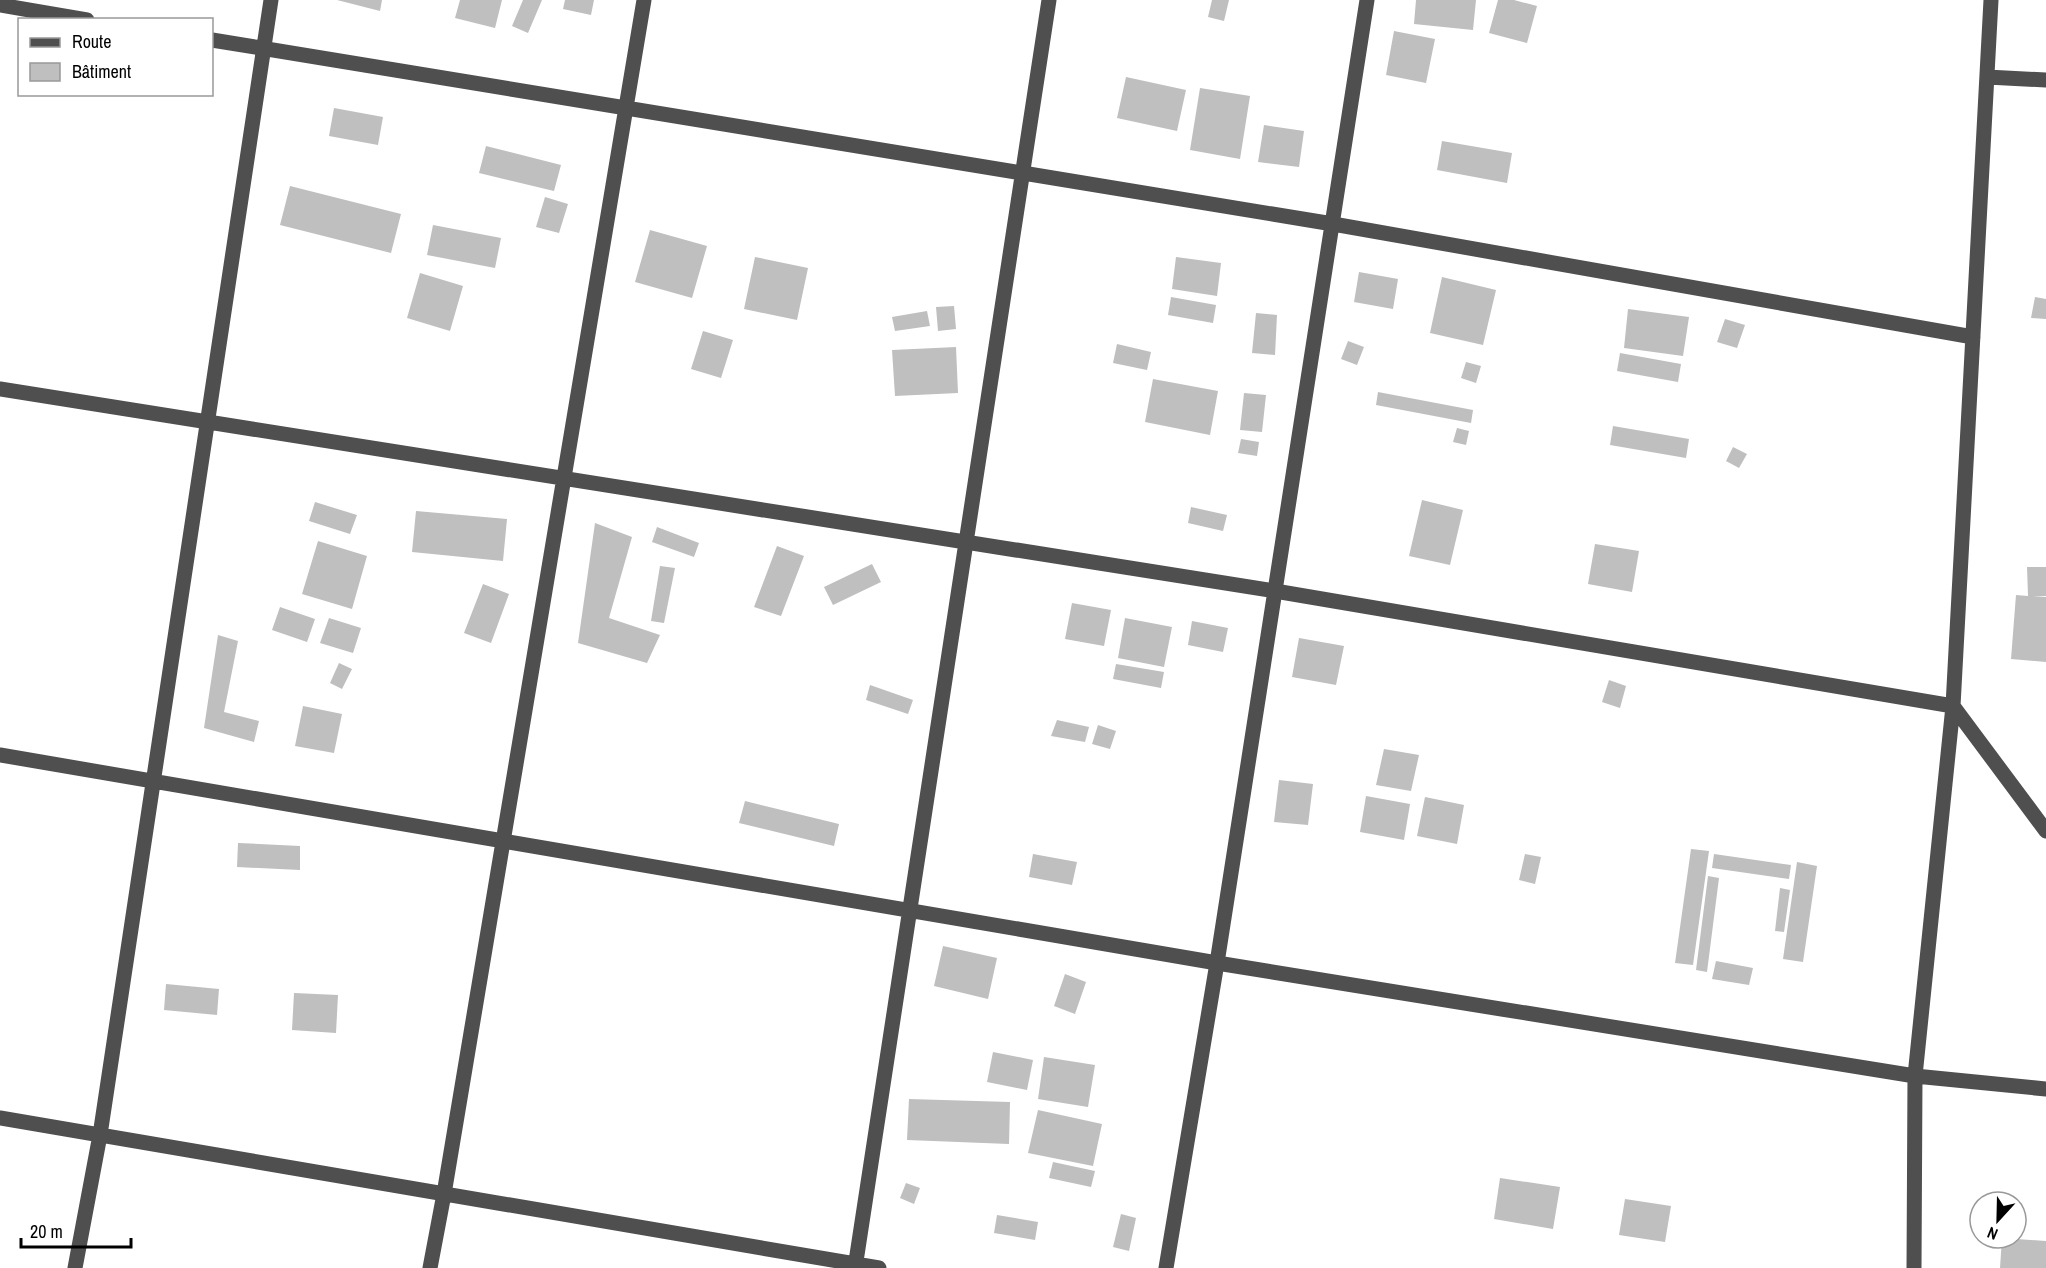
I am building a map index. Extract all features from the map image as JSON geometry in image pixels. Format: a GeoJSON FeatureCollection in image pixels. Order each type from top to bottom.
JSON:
{"type":"FeatureCollection","features":[{"type":"Feature","properties":{"kind":"street"},"geometry":{"type":"LineString","coordinates":[[75,1268],[100,1135],[271,0]]}},
{"type":"Feature","properties":{"kind":"street"},"geometry":{"type":"LineString","coordinates":[[430,1268],[504,841],[644,0]]}},
{"type":"Feature","properties":{"kind":"street"},"geometry":{"type":"LineString","coordinates":[[855,1266],[1050,0]]}},
{"type":"Feature","properties":{"kind":"street"},"geometry":{"type":"LineString","coordinates":[[1166,1268],[1217,963],[1367,0]]}},
{"type":"Feature","properties":{"kind":"street"},"geometry":{"type":"LineString","coordinates":[[1914,1268],[1915,1076],[1953,706],[1991,0]]}},
{"type":"Feature","properties":{"kind":"street"},"geometry":{"type":"LineString","coordinates":[[0,5],[75,18]]}},
{"type":"Feature","properties":{"kind":"street"},"geometry":{"type":"LineString","coordinates":[[213,40],[1333,224],[1973,337]]}},
{"type":"Feature","properties":{"kind":"street"},"geometry":{"type":"LineString","coordinates":[[1987,77],[2046,80]]}},
{"type":"Feature","properties":{"kind":"street"},"geometry":{"type":"LineString","coordinates":[[0,389],[1275,591],[1953,706],[2046,831]]}},
{"type":"Feature","properties":{"kind":"street"},"geometry":{"type":"LineString","coordinates":[[0,755],[1217,963],[1915,1076],[2046,1089]]}},
{"type":"Feature","properties":{"kind":"street"},"geometry":{"type":"LineString","coordinates":[[0,1118],[855,1266],[879,1268]]}},
{"type":"Feature","properties":{"kind":"building"},"geometry":{"type":"Polygon","coordinates":[[[337,0],[382,0],[380,11],[337,0]]]}},
{"type":"Feature","properties":{"kind":"building"},"geometry":{"type":"Polygon","coordinates":[[[460,0],[502,0],[495,28],[455,18],[460,0]]]}},
{"type":"Feature","properties":{"kind":"building"},"geometry":{"type":"Polygon","coordinates":[[[523,0],[542,0],[528,33],[512,26],[523,0]]]}},
{"type":"Feature","properties":{"kind":"building"},"geometry":{"type":"Polygon","coordinates":[[[565,0],[594,0],[591,15],[563,9],[565,0]]]}},
{"type":"Feature","properties":{"kind":"building"},"geometry":{"type":"Polygon","coordinates":[[[1212,0],[1229,0],[1224,21],[1208,17],[1212,0]]]}},
{"type":"Feature","properties":{"kind":"building"},"geometry":{"type":"Polygon","coordinates":[[[1416,0],[1476,0],[1473,30],[1414,24],[1416,0]]]}},
{"type":"Feature","properties":{"kind":"building"},"geometry":{"type":"Polygon","coordinates":[[[1498,0],[1514,0],[1537,6],[1527,43],[1489,33],[1498,0]]]}},
{"type":"Feature","properties":{"kind":"building"},"geometry":{"type":"Polygon","coordinates":[[[1394,31],[1435,39],[1426,83],[1386,75],[1394,31]]]}},
{"type":"Feature","properties":{"kind":"building"},"geometry":{"type":"Polygon","coordinates":[[[1126,77],[1186,90],[1177,131],[1117,118],[1126,77]]]}},
{"type":"Feature","properties":{"kind":"building"},"geometry":{"type":"Polygon","coordinates":[[[1200,88],[1250,96],[1240,159],[1190,150],[1200,88]]]}},
{"type":"Feature","properties":{"kind":"building"},"geometry":{"type":"Polygon","coordinates":[[[334,108],[383,117],[378,145],[329,136],[334,108]]]}},
{"type":"Feature","properties":{"kind":"building"},"geometry":{"type":"Polygon","coordinates":[[[1264,125],[1304,131],[1299,167],[1258,162],[1264,125]]]}},
{"type":"Feature","properties":{"kind":"building"},"geometry":{"type":"Polygon","coordinates":[[[1442,141],[1512,153],[1507,183],[1437,170],[1442,141]]]}},
{"type":"Feature","properties":{"kind":"building"},"geometry":{"type":"Polygon","coordinates":[[[486,146],[561,165],[554,191],[479,173],[486,146]]]}},
{"type":"Feature","properties":{"kind":"building"},"geometry":{"type":"Polygon","coordinates":[[[290,186],[401,214],[391,253],[280,225],[290,186]]]}},
{"type":"Feature","properties":{"kind":"building"},"geometry":{"type":"Polygon","coordinates":[[[545,197],[568,204],[559,233],[536,227],[545,197]]]}},
{"type":"Feature","properties":{"kind":"building"},"geometry":{"type":"Polygon","coordinates":[[[433,225],[501,238],[495,268],[427,255],[433,225]]]}},
{"type":"Feature","properties":{"kind":"building"},"geometry":{"type":"Polygon","coordinates":[[[650,230],[707,246],[692,298],[635,282],[650,230]]]}},
{"type":"Feature","properties":{"kind":"building"},"geometry":{"type":"Polygon","coordinates":[[[755,257],[808,268],[797,320],[744,309],[755,257]]]}},
{"type":"Feature","properties":{"kind":"building"},"geometry":{"type":"Polygon","coordinates":[[[1176,257],[1221,263],[1217,296],[1172,289],[1176,257]]]}},
{"type":"Feature","properties":{"kind":"building"},"geometry":{"type":"Polygon","coordinates":[[[1359,272],[1398,279],[1393,309],[1354,302],[1359,272]]]}},
{"type":"Feature","properties":{"kind":"building"},"geometry":{"type":"Polygon","coordinates":[[[420,273],[463,286],[450,331],[407,318],[420,273]]]}},
{"type":"Feature","properties":{"kind":"building"},"geometry":{"type":"Polygon","coordinates":[[[1442,277],[1496,290],[1483,345],[1430,333],[1442,277]]]}},
{"type":"Feature","properties":{"kind":"building"},"geometry":{"type":"Polygon","coordinates":[[[1171,297],[1216,305],[1213,323],[1168,315],[1171,297]]]}},
{"type":"Feature","properties":{"kind":"building"},"geometry":{"type":"Polygon","coordinates":[[[2035,297],[2046,299],[2046,319],[2031,318],[2035,297]]]}},
{"type":"Feature","properties":{"kind":"building"},"geometry":{"type":"Polygon","coordinates":[[[954,306],[956,329],[938,331],[936,307],[954,306]]]}},
{"type":"Feature","properties":{"kind":"building"},"geometry":{"type":"Polygon","coordinates":[[[1628,309],[1689,317],[1683,356],[1624,348],[1628,309]]]}},
{"type":"Feature","properties":{"kind":"building"},"geometry":{"type":"Polygon","coordinates":[[[927,311],[930,326],[895,331],[892,317],[927,311]]]}},
{"type":"Feature","properties":{"kind":"building"},"geometry":{"type":"Polygon","coordinates":[[[1256,313],[1277,315],[1275,355],[1252,353],[1256,313]]]}},
{"type":"Feature","properties":{"kind":"building"},"geometry":{"type":"Polygon","coordinates":[[[1725,319],[1745,325],[1737,348],[1717,342],[1725,319]]]}},
{"type":"Feature","properties":{"kind":"building"},"geometry":{"type":"Polygon","coordinates":[[[703,331],[733,340],[721,378],[691,369],[703,331]]]}},
{"type":"Feature","properties":{"kind":"building"},"geometry":{"type":"Polygon","coordinates":[[[1348,341],[1364,347],[1357,365],[1341,359],[1348,341]]]}},
{"type":"Feature","properties":{"kind":"building"},"geometry":{"type":"Polygon","coordinates":[[[1117,344],[1151,352],[1147,370],[1113,363],[1117,344]]]}},
{"type":"Feature","properties":{"kind":"building"},"geometry":{"type":"Polygon","coordinates":[[[956,347],[958,393],[895,396],[892,350],[956,347]]]}},
{"type":"Feature","properties":{"kind":"building"},"geometry":{"type":"Polygon","coordinates":[[[1620,353],[1681,364],[1678,382],[1617,371],[1620,353]]]}},
{"type":"Feature","properties":{"kind":"building"},"geometry":{"type":"Polygon","coordinates":[[[1466,362],[1481,366],[1476,383],[1461,378],[1466,362]]]}},
{"type":"Feature","properties":{"kind":"building"},"geometry":{"type":"Polygon","coordinates":[[[1153,379],[1218,391],[1210,435],[1145,422],[1153,379]]]}},
{"type":"Feature","properties":{"kind":"building"},"geometry":{"type":"Polygon","coordinates":[[[1378,392],[1473,410],[1471,423],[1376,405],[1378,392]]]}},
{"type":"Feature","properties":{"kind":"building"},"geometry":{"type":"Polygon","coordinates":[[[1244,393],[1266,395],[1262,432],[1240,430],[1244,393]]]}},
{"type":"Feature","properties":{"kind":"building"},"geometry":{"type":"Polygon","coordinates":[[[1613,426],[1689,439],[1686,458],[1610,445],[1613,426]]]}},
{"type":"Feature","properties":{"kind":"building"},"geometry":{"type":"Polygon","coordinates":[[[1457,428],[1469,431],[1466,445],[1453,442],[1457,428]]]}},
{"type":"Feature","properties":{"kind":"building"},"geometry":{"type":"Polygon","coordinates":[[[1241,439],[1259,442],[1257,456],[1238,453],[1241,439]]]}},
{"type":"Feature","properties":{"kind":"building"},"geometry":{"type":"Polygon","coordinates":[[[1733,447],[1747,454],[1739,468],[1726,461],[1733,447]]]}},
{"type":"Feature","properties":{"kind":"building"},"geometry":{"type":"Polygon","coordinates":[[[1422,500],[1463,510],[1450,565],[1409,556],[1422,500]]]}},
{"type":"Feature","properties":{"kind":"building"},"geometry":{"type":"Polygon","coordinates":[[[315,502],[357,515],[350,534],[309,521],[315,502]]]}},
{"type":"Feature","properties":{"kind":"building"},"geometry":{"type":"Polygon","coordinates":[[[1191,507],[1227,515],[1223,531],[1188,523],[1191,507]]]}},
{"type":"Feature","properties":{"kind":"building"},"geometry":{"type":"Polygon","coordinates":[[[416,511],[507,519],[503,561],[412,552],[416,511]]]}},
{"type":"Feature","properties":{"kind":"building"},"geometry":{"type":"Polygon","coordinates":[[[595,523],[632,537],[609,618],[660,635],[647,663],[578,643],[595,523]]]}},
{"type":"Feature","properties":{"kind":"building"},"geometry":{"type":"Polygon","coordinates":[[[657,527],[699,543],[694,557],[652,542],[657,527]]]}},
{"type":"Feature","properties":{"kind":"building"},"geometry":{"type":"Polygon","coordinates":[[[318,541],[367,556],[352,609],[302,594],[318,541]]]}},
{"type":"Feature","properties":{"kind":"building"},"geometry":{"type":"Polygon","coordinates":[[[1595,544],[1639,551],[1632,592],[1588,584],[1595,544]]]}},
{"type":"Feature","properties":{"kind":"building"},"geometry":{"type":"Polygon","coordinates":[[[777,546],[804,556],[781,616],[754,607],[777,546]]]}},
{"type":"Feature","properties":{"kind":"building"},"geometry":{"type":"Polygon","coordinates":[[[872,564],[881,582],[833,605],[824,587],[872,564]]]}},
{"type":"Feature","properties":{"kind":"building"},"geometry":{"type":"Polygon","coordinates":[[[660,566],[675,568],[664,623],[651,621],[660,566]]]}},
{"type":"Feature","properties":{"kind":"building"},"geometry":{"type":"Polygon","coordinates":[[[2027,567],[2046,567],[2046,596],[2033,596],[2046,597],[2046,662],[2011,659],[2016,595],[2028,596],[2027,567]]]}},
{"type":"Feature","properties":{"kind":"building"},"geometry":{"type":"Polygon","coordinates":[[[483,584],[509,594],[491,643],[464,633],[483,584]]]}},
{"type":"Feature","properties":{"kind":"building"},"geometry":{"type":"Polygon","coordinates":[[[1072,603],[1111,610],[1104,646],[1065,639],[1072,603]]]}},
{"type":"Feature","properties":{"kind":"building"},"geometry":{"type":"Polygon","coordinates":[[[280,607],[315,619],[307,642],[272,630],[280,607]]]}},
{"type":"Feature","properties":{"kind":"building"},"geometry":{"type":"Polygon","coordinates":[[[329,618],[361,628],[353,653],[320,643],[329,618]]]}},
{"type":"Feature","properties":{"kind":"building"},"geometry":{"type":"Polygon","coordinates":[[[1125,618],[1172,627],[1164,667],[1118,658],[1125,618]]]}},
{"type":"Feature","properties":{"kind":"building"},"geometry":{"type":"Polygon","coordinates":[[[1192,621],[1228,628],[1223,652],[1188,645],[1192,621]]]}},
{"type":"Feature","properties":{"kind":"building"},"geometry":{"type":"Polygon","coordinates":[[[218,635],[238,641],[224,712],[259,721],[254,742],[204,728],[218,635]]]}},
{"type":"Feature","properties":{"kind":"building"},"geometry":{"type":"Polygon","coordinates":[[[1299,638],[1344,646],[1336,685],[1292,677],[1299,638]]]}},
{"type":"Feature","properties":{"kind":"building"},"geometry":{"type":"Polygon","coordinates":[[[339,663],[352,669],[342,689],[330,683],[339,663]]]}},
{"type":"Feature","properties":{"kind":"building"},"geometry":{"type":"Polygon","coordinates":[[[1116,664],[1164,672],[1161,688],[1113,679],[1116,664]]]}},
{"type":"Feature","properties":{"kind":"building"},"geometry":{"type":"Polygon","coordinates":[[[1609,680],[1626,686],[1620,708],[1602,702],[1609,680]]]}},
{"type":"Feature","properties":{"kind":"building"},"geometry":{"type":"Polygon","coordinates":[[[870,685],[913,700],[908,714],[866,700],[870,685]]]}},
{"type":"Feature","properties":{"kind":"building"},"geometry":{"type":"Polygon","coordinates":[[[303,706],[342,714],[334,753],[295,746],[303,706]]]}},
{"type":"Feature","properties":{"kind":"building"},"geometry":{"type":"Polygon","coordinates":[[[1057,720],[1089,727],[1085,742],[1051,736],[1057,720]]]}},
{"type":"Feature","properties":{"kind":"building"},"geometry":{"type":"Polygon","coordinates":[[[1098,725],[1116,731],[1110,749],[1092,744],[1098,725]]]}},
{"type":"Feature","properties":{"kind":"building"},"geometry":{"type":"Polygon","coordinates":[[[1384,749],[1419,755],[1411,791],[1376,785],[1384,749]]]}},
{"type":"Feature","properties":{"kind":"building"},"geometry":{"type":"Polygon","coordinates":[[[1279,780],[1313,784],[1308,825],[1274,822],[1279,780]]]}},
{"type":"Feature","properties":{"kind":"building"},"geometry":{"type":"Polygon","coordinates":[[[1366,796],[1410,804],[1404,840],[1360,832],[1366,796]]]}},
{"type":"Feature","properties":{"kind":"building"},"geometry":{"type":"Polygon","coordinates":[[[1425,797],[1464,805],[1457,844],[1417,836],[1425,797]]]}},
{"type":"Feature","properties":{"kind":"building"},"geometry":{"type":"Polygon","coordinates":[[[745,801],[839,824],[834,846],[739,823],[745,801]]]}},
{"type":"Feature","properties":{"kind":"building"},"geometry":{"type":"Polygon","coordinates":[[[238,843],[300,846],[300,870],[237,867],[238,843]]]}},
{"type":"Feature","properties":{"kind":"building"},"geometry":{"type":"Polygon","coordinates":[[[1691,849],[1709,851],[1693,965],[1675,963],[1691,849]]]}},
{"type":"Feature","properties":{"kind":"building"},"geometry":{"type":"Polygon","coordinates":[[[1033,854],[1077,862],[1072,885],[1029,877],[1033,854]]]}},
{"type":"Feature","properties":{"kind":"building"},"geometry":{"type":"Polygon","coordinates":[[[1525,854],[1541,857],[1535,884],[1519,880],[1525,854]]]}},
{"type":"Feature","properties":{"kind":"building"},"geometry":{"type":"Polygon","coordinates":[[[1714,854],[1791,865],[1789,879],[1712,868],[1714,854]]]}},
{"type":"Feature","properties":{"kind":"building"},"geometry":{"type":"Polygon","coordinates":[[[1797,862],[1817,866],[1803,962],[1783,959],[1797,862]]]}},
{"type":"Feature","properties":{"kind":"building"},"geometry":{"type":"Polygon","coordinates":[[[1708,876],[1719,878],[1707,972],[1696,970],[1708,876]]]}},
{"type":"Feature","properties":{"kind":"building"},"geometry":{"type":"Polygon","coordinates":[[[1780,888],[1790,890],[1784,932],[1775,931],[1780,888]]]}},
{"type":"Feature","properties":{"kind":"building"},"geometry":{"type":"Polygon","coordinates":[[[943,946],[997,958],[988,999],[934,986],[943,946]]]}},
{"type":"Feature","properties":{"kind":"building"},"geometry":{"type":"Polygon","coordinates":[[[1716,961],[1753,968],[1749,985],[1712,979],[1716,961]]]}},
{"type":"Feature","properties":{"kind":"building"},"geometry":{"type":"Polygon","coordinates":[[[1065,974],[1086,982],[1075,1014],[1054,1006],[1065,974]]]}},
{"type":"Feature","properties":{"kind":"building"},"geometry":{"type":"Polygon","coordinates":[[[166,984],[219,989],[217,1015],[164,1010],[166,984]]]}},
{"type":"Feature","properties":{"kind":"building"},"geometry":{"type":"Polygon","coordinates":[[[294,993],[338,995],[336,1033],[292,1030],[294,993]]]}},
{"type":"Feature","properties":{"kind":"building"},"geometry":{"type":"Polygon","coordinates":[[[993,1052],[1033,1060],[1027,1090],[987,1082],[993,1052]]]}},
{"type":"Feature","properties":{"kind":"building"},"geometry":{"type":"Polygon","coordinates":[[[1044,1057],[1095,1065],[1088,1107],[1038,1099],[1044,1057]]]}},
{"type":"Feature","properties":{"kind":"building"},"geometry":{"type":"Polygon","coordinates":[[[909,1099],[1010,1102],[1009,1144],[907,1140],[909,1099]]]}},
{"type":"Feature","properties":{"kind":"building"},"geometry":{"type":"Polygon","coordinates":[[[1038,1110],[1102,1124],[1093,1166],[1028,1153],[1038,1110]]]}},
{"type":"Feature","properties":{"kind":"building"},"geometry":{"type":"Polygon","coordinates":[[[1053,1162],[1095,1171],[1091,1187],[1049,1178],[1053,1162]]]}},
{"type":"Feature","properties":{"kind":"building"},"geometry":{"type":"Polygon","coordinates":[[[1500,1178],[1560,1187],[1553,1229],[1494,1219],[1500,1178]]]}},
{"type":"Feature","properties":{"kind":"building"},"geometry":{"type":"Polygon","coordinates":[[[906,1183],[920,1188],[914,1204],[900,1198],[906,1183]]]}},
{"type":"Feature","properties":{"kind":"building"},"geometry":{"type":"Polygon","coordinates":[[[1625,1199],[1671,1206],[1665,1242],[1619,1235],[1625,1199]]]}},
{"type":"Feature","properties":{"kind":"building"},"geometry":{"type":"Polygon","coordinates":[[[1121,1214],[1136,1218],[1129,1251],[1113,1247],[1121,1214]]]}},
{"type":"Feature","properties":{"kind":"building"},"geometry":{"type":"Polygon","coordinates":[[[997,1215],[1038,1222],[1035,1240],[994,1233],[997,1215]]]}},
{"type":"Feature","properties":{"kind":"building"},"geometry":{"type":"Polygon","coordinates":[[[2028,1240],[2046,1241],[2046,1268],[2000,1268],[2001,1250],[2028,1250],[2028,1240]]]}}]}
